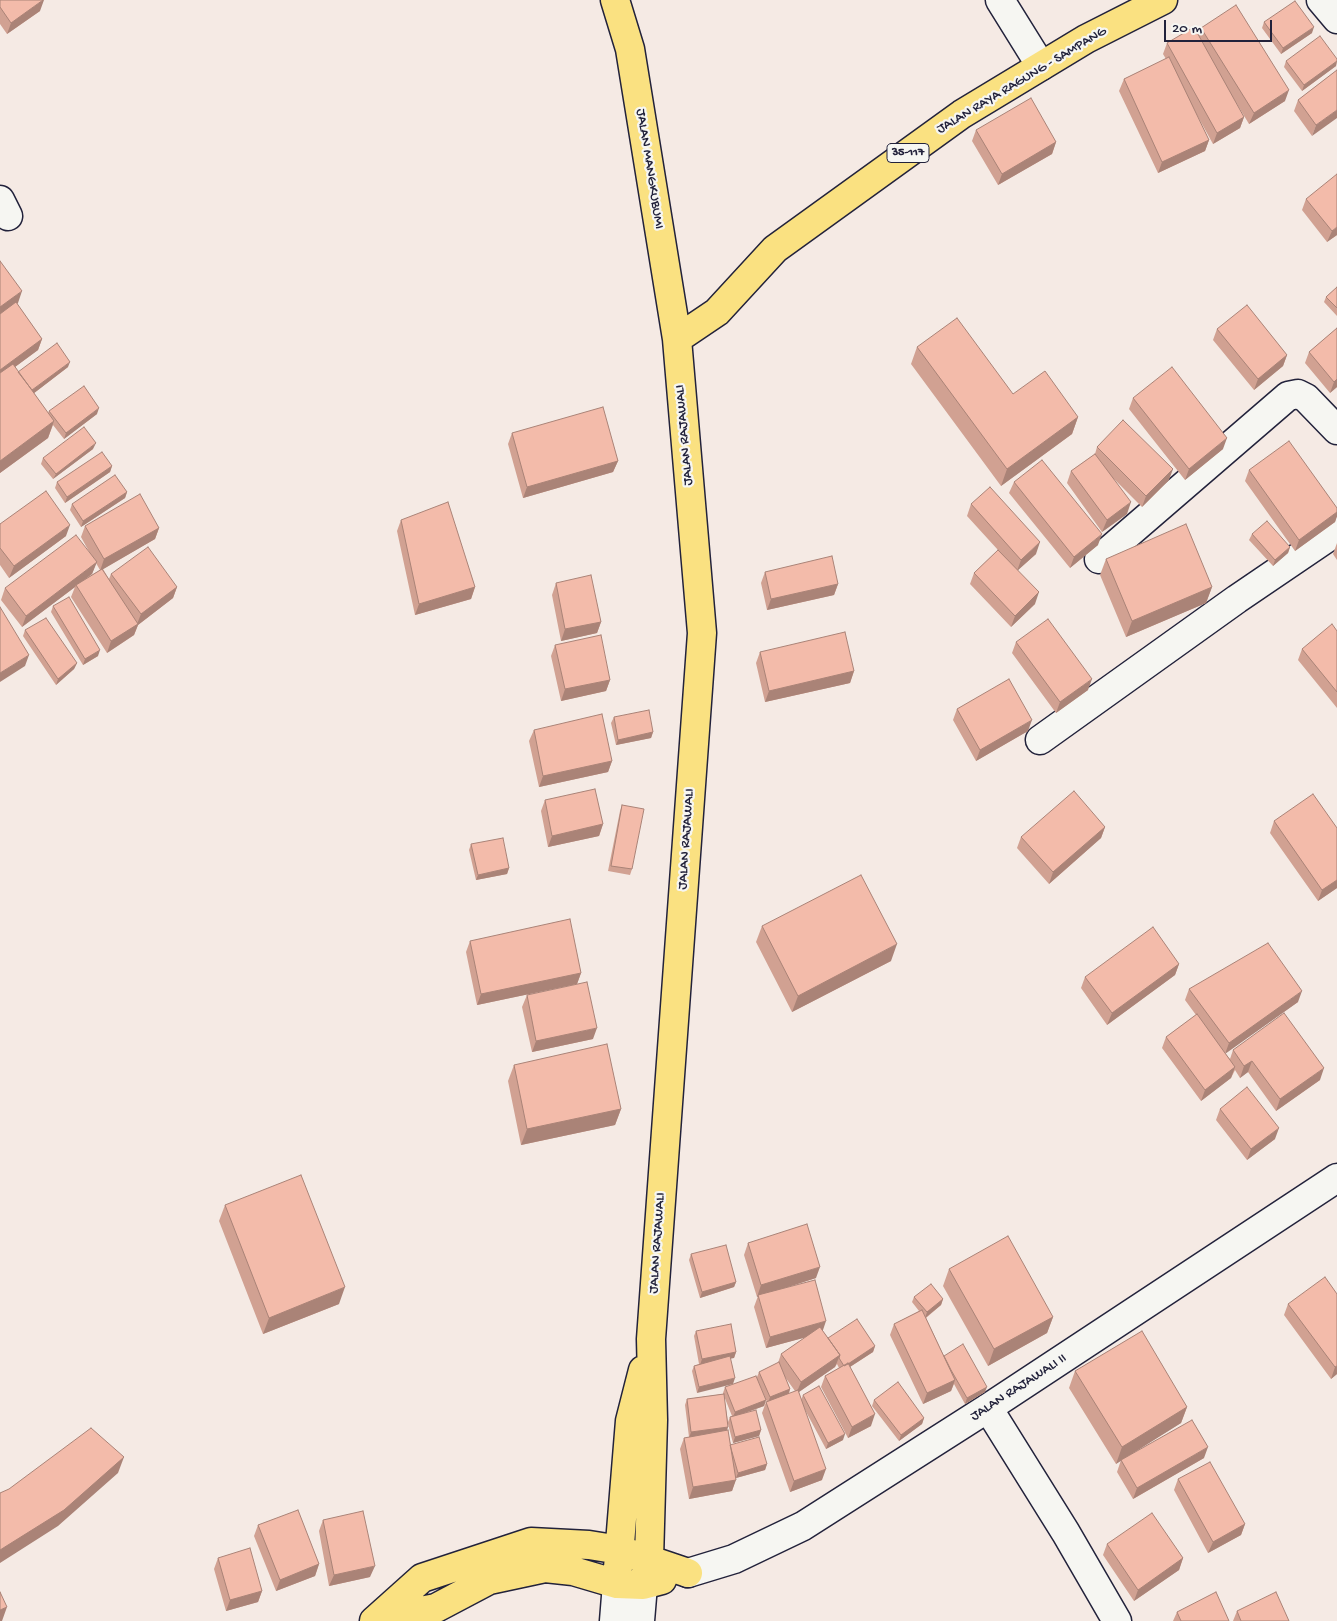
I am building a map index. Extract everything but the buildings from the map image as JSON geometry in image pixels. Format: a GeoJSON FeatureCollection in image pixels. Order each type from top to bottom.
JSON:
{"type":"FeatureCollection","features":[{"type":"Feature","properties":{"kind":"main road","name":"JALAN MANGKUBUMI"},"geometry":{"type":"LineString","coordinates":[[615,0],[630,49],[677,339]]}},
{"type":"Feature","properties":{"kind":"main road","name":"JALAN RAYA RAGUNG - SAMPANG"},"geometry":{"type":"LineString","coordinates":[[677,339],[717,312],[775,249],[962,114],[1086,39],[1163,0]]}},
{"type":"Feature","properties":{"kind":"main road","name":"JALAN RAJAWALI"},"geometry":{"type":"LineString","coordinates":[[636,1576],[653,1420],[651,1339],[702,633],[677,339]]}},
{"type":"Feature","properties":{"kind":"main road","name":"JALAN RAJAWALI"},"geometry":{"type":"LineString","coordinates":[[636,1576],[620,1550],[630,1421],[651,1339]]}},
{"type":"Feature","properties":{"kind":"main road"},"geometry":{"type":"LineString","coordinates":[[376,1620],[422,1578],[532,1542],[589,1545],[620,1550]]}},
{"type":"Feature","properties":{"kind":"main road"},"geometry":{"type":"LineString","coordinates":[[376,1620],[436,1608],[489,1580],[544,1568],[636,1576],[688,1573]]}},
{"type":"Feature","properties":{"kind":"street"},"geometry":{"type":"LineString","coordinates":[[1000,0],[1041,66]]}},
{"type":"Feature","properties":{"kind":"street"},"geometry":{"type":"LineString","coordinates":[[1321,0],[1337,19]]}},
{"type":"Feature","properties":{"kind":"street"},"geometry":{"type":"LineString","coordinates":[[1099,559],[1288,396],[1298,394],[1306,398],[1337,430]]}},
{"type":"Feature","properties":{"kind":"street"},"geometry":{"type":"LineString","coordinates":[[1040,740],[1237,599],[1337,531]]}},
{"type":"Feature","properties":{"kind":"street","name":"JALAN RAJAWALI II"},"geometry":{"type":"LineString","coordinates":[[688,1573],[734,1559],[803,1526],[988,1408],[1337,1178]]}},
{"type":"Feature","properties":{"kind":"street"},"geometry":{"type":"LineString","coordinates":[[988,1408],[1066,1533],[1117,1621]]}},
{"type":"Feature","properties":{"kind":"street","name":"JALAN RAJAWALI"},"geometry":{"type":"LineString","coordinates":[[614,1621],[636,1576]]}},
{"type":"Feature","properties":{"kind":"street","name":"JALAN RAJAWALI"},"geometry":{"type":"LineString","coordinates":[[636,1576],[640,1621]]}}]}
